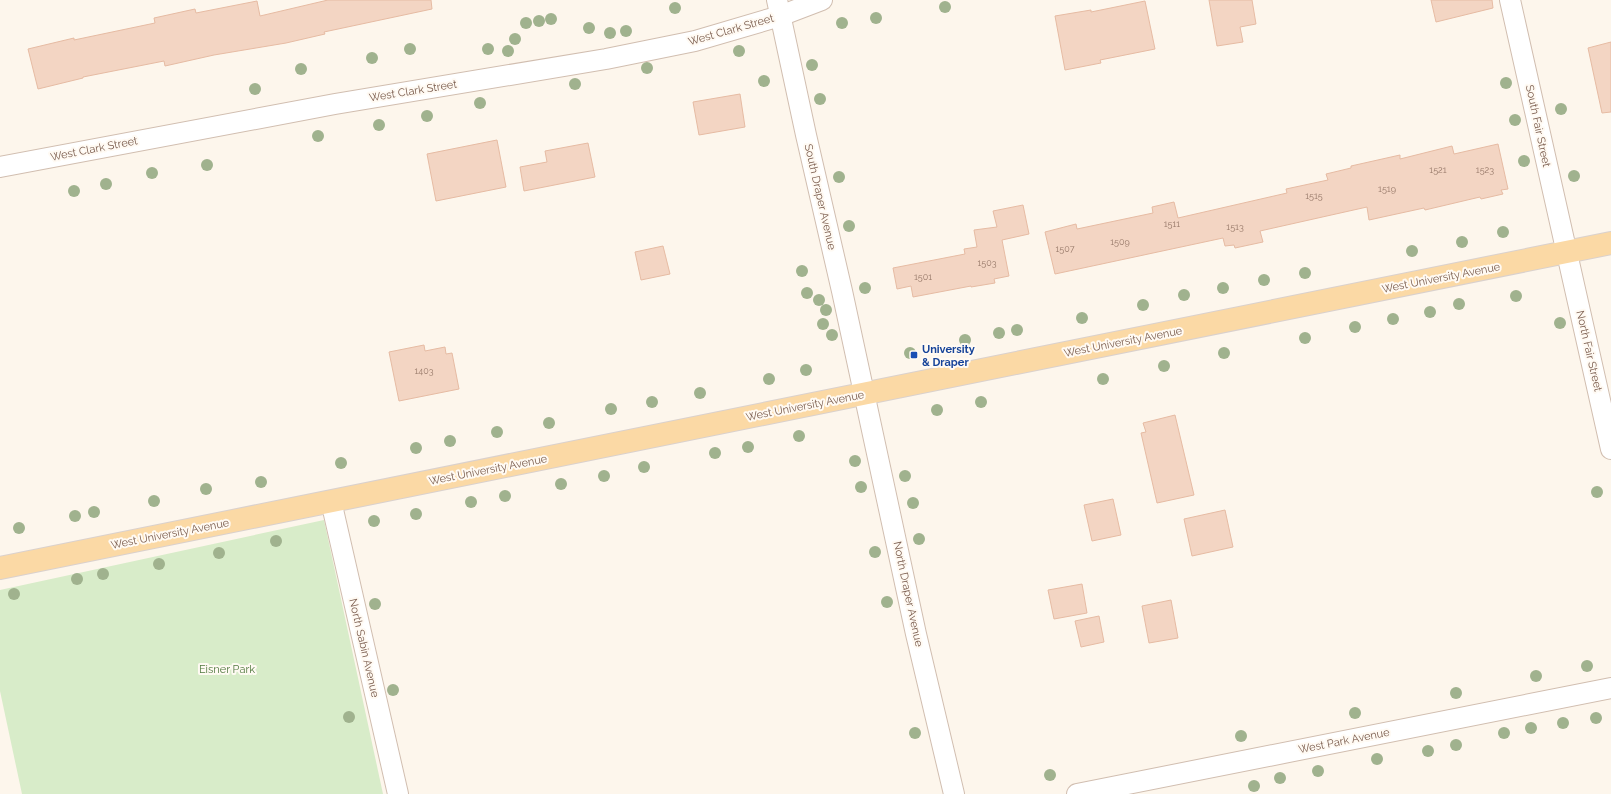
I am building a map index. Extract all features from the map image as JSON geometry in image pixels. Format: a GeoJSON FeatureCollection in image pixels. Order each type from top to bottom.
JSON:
{"type":"FeatureCollection","features":[{"type":"Feature","properties":{"kind":"main road","name":"West University Avenue"},"geometry":{"type":"LineString","coordinates":[[0,568],[1611,244]]}},
{"type":"Feature","properties":{"kind":"street","name":"West Clark Street"},"geometry":{"type":"LineString","coordinates":[[0,167],[335,104],[606,60],[695,41],[778,8],[822,0]]}},
{"type":"Feature","properties":{"kind":"street","name":"South Fair Street"},"geometry":{"type":"LineString","coordinates":[[1510,0],[1566,253]]}},
{"type":"Feature","properties":{"kind":"street","name":"South Draper Avenue"},"geometry":{"type":"LineString","coordinates":[[778,8],[864,394]]}},
{"type":"Feature","properties":{"kind":"street","name":"North Fair Street"},"geometry":{"type":"LineString","coordinates":[[1566,253],[1611,449]]}},
{"type":"Feature","properties":{"kind":"street","name":"North Draper Avenue"},"geometry":{"type":"LineString","coordinates":[[864,394],[916,634],[954,794]]}},
{"type":"Feature","properties":{"kind":"street","name":"North Sabin Avenue"},"geometry":{"type":"LineString","coordinates":[[331,501],[398,794]]}},
{"type":"Feature","properties":{"kind":"street","name":"West Park Avenue"},"geometry":{"type":"LineString","coordinates":[[1077,794],[1611,688]]}},
{"type":"Feature","properties":{"kind":"green space","name":"Eisner Park"},"geometry":{"type":"Polygon","coordinates":[[[324,520],[383,794],[22,794],[0,691],[0,590],[324,520]]]}},
{"type":"Feature","properties":{"kind":"building"},"geometry":{"type":"Polygon","coordinates":[[[328,0],[431,0],[432,9],[324,32],[325,34],[286,43],[214,55],[165,66],[164,61],[83,77],[38,89],[28,49],[74,38],[74,40],[155,23],[154,18],[195,9],[196,13],[257,1],[260,16],[328,0]]]}},
{"type":"Feature","properties":{"kind":"building"},"geometry":{"type":"Polygon","coordinates":[[[1209,0],[1252,0],[1256,24],[1240,27],[1243,42],[1217,46],[1209,0]]]}},
{"type":"Feature","properties":{"kind":"building"},"geometry":{"type":"Polygon","coordinates":[[[1431,0],[1492,0],[1493,8],[1436,22],[1431,0]]]}},
{"type":"Feature","properties":{"kind":"building"},"geometry":{"type":"Polygon","coordinates":[[[1145,1],[1155,49],[1100,60],[1101,63],[1065,70],[1055,16],[1091,10],[1091,12],[1145,1]]]}},
{"type":"Feature","properties":{"kind":"building"},"geometry":{"type":"Polygon","coordinates":[[[1611,42],[1611,112],[1602,113],[1588,48],[1611,42]]]}},
{"type":"Feature","properties":{"kind":"building"},"geometry":{"type":"Polygon","coordinates":[[[740,94],[745,127],[699,135],[693,102],[740,94]]]}},
{"type":"Feature","properties":{"kind":"building"},"geometry":{"type":"Polygon","coordinates":[[[497,140],[506,187],[436,201],[427,154],[497,140]]]}},
{"type":"Feature","properties":{"kind":"building"},"geometry":{"type":"Polygon","coordinates":[[[588,143],[595,177],[524,191],[520,167],[547,162],[545,151],[588,143]]]}},
{"type":"Feature","properties":{"kind":"building"},"geometry":{"type":"Polygon","coordinates":[[[1498,144],[1508,189],[1501,190],[1503,194],[1481,199],[1480,197],[1425,210],[1424,208],[1369,220],[1367,207],[1260,231],[1263,242],[1235,248],[1234,245],[1225,246],[1223,238],[1055,274],[1045,232],[1076,224],[1077,229],[1153,213],[1152,207],[1174,202],[1178,218],[1287,193],[1286,189],[1328,180],[1326,174],[1351,168],[1351,166],[1400,155],[1400,159],[1452,146],[1454,154],[1498,144]]]}},
{"type":"Feature","properties":{"kind":"building"},"geometry":{"type":"Polygon","coordinates":[[[1023,205],[1029,234],[1002,240],[1009,276],[994,279],[995,283],[913,297],[911,286],[897,289],[893,268],[965,254],[964,249],[977,247],[974,230],[997,227],[993,211],[1023,205]]]}},
{"type":"Feature","properties":{"kind":"building"},"geometry":{"type":"Polygon","coordinates":[[[663,246],[670,274],[641,280],[635,252],[663,246]]]}},
{"type":"Feature","properties":{"kind":"building"},"geometry":{"type":"Polygon","coordinates":[[[424,345],[425,351],[445,347],[446,354],[452,353],[459,389],[399,401],[389,352],[424,345]]]}},
{"type":"Feature","properties":{"kind":"building"},"geometry":{"type":"Polygon","coordinates":[[[1175,415],[1194,495],[1157,503],[1141,433],[1146,432],[1143,423],[1175,415]]]}},
{"type":"Feature","properties":{"kind":"building"},"geometry":{"type":"Polygon","coordinates":[[[1113,499],[1121,535],[1092,541],[1084,505],[1113,499]]]}},
{"type":"Feature","properties":{"kind":"building"},"geometry":{"type":"Polygon","coordinates":[[[1225,510],[1233,547],[1192,556],[1184,519],[1225,510]]]}},
{"type":"Feature","properties":{"kind":"building"},"geometry":{"type":"Polygon","coordinates":[[[1082,584],[1087,613],[1054,619],[1048,590],[1082,584]]]}},
{"type":"Feature","properties":{"kind":"building"},"geometry":{"type":"Polygon","coordinates":[[[1171,600],[1178,638],[1149,643],[1142,606],[1171,600]]]}},
{"type":"Feature","properties":{"kind":"building"},"geometry":{"type":"Polygon","coordinates":[[[1099,616],[1104,642],[1081,647],[1075,621],[1099,616]]]}},
{"type":"Feature","properties":{"kind":"place","name":"University & Draper"},"geometry":{"type":"Point","coordinates":[914,355]}}]}
